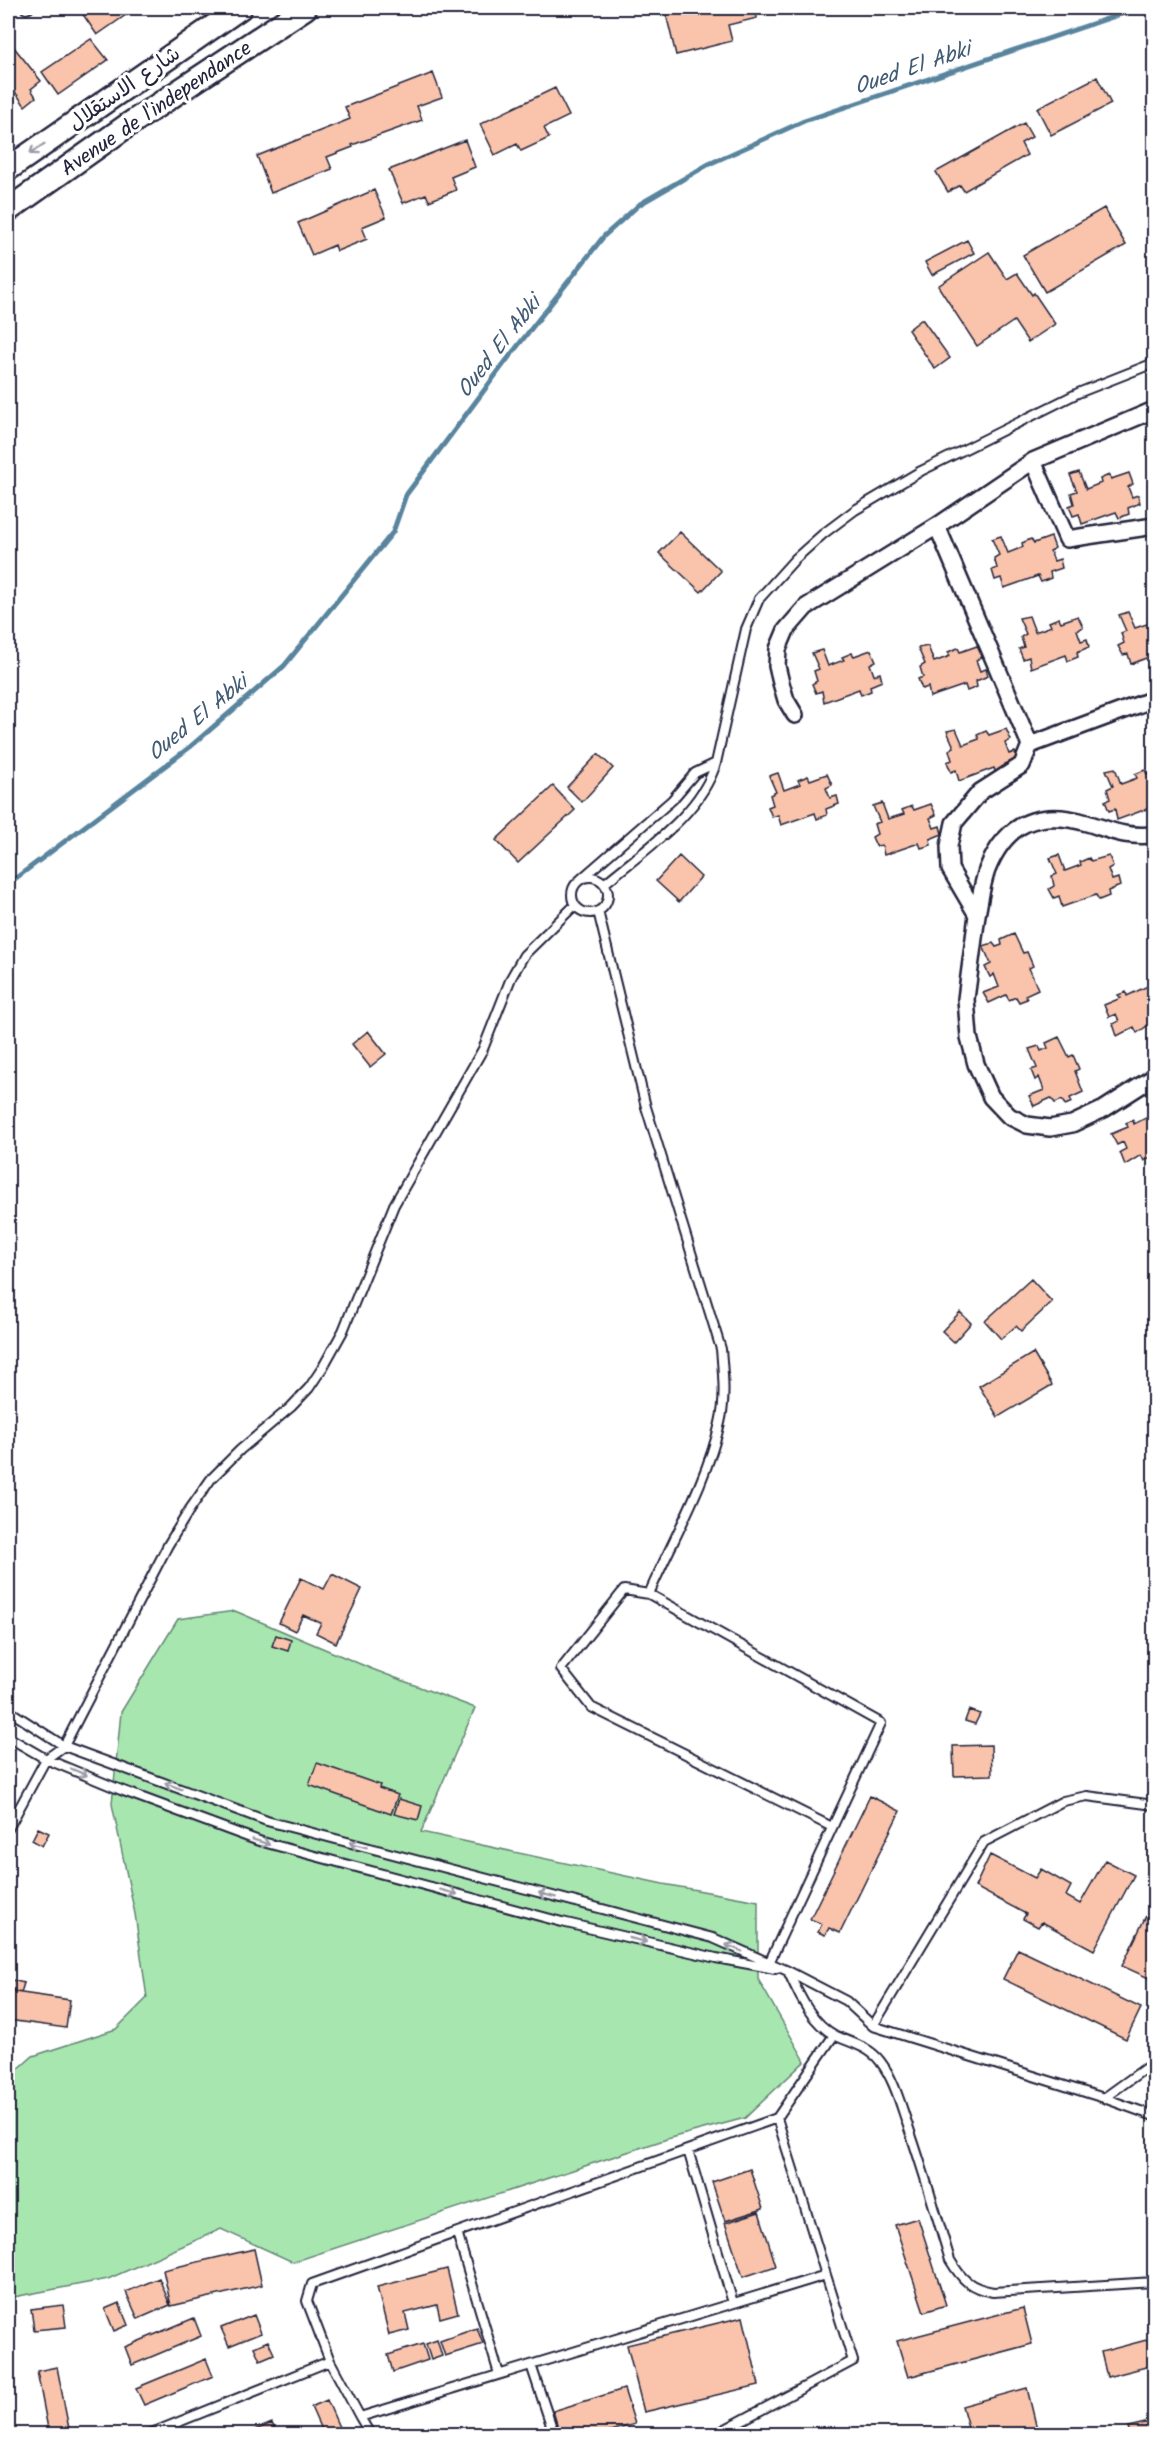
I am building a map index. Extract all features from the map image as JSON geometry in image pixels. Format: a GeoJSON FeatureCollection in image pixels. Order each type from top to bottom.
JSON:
{"type":"FeatureCollection","features":[{"type":"Feature","properties":{"kind":"main road","name":"شارع الاستقلال"},"geometry":{"type":"LineString","coordinates":[[8,169],[240,8]]}},
{"type":"Feature","properties":{"kind":"main road","name":"Avenue de l'independance"},"geometry":{"type":"LineString","coordinates":[[8,210],[129,125],[305,8]]}},
{"type":"Feature","properties":{"kind":"street"},"geometry":{"type":"LineString","coordinates":[[795,715],[786,700],[777,666],[778,649],[786,630],[807,607],[937,526],[1033,461],[1155,410]]}},
{"type":"Feature","properties":{"kind":"street"},"geometry":{"type":"LineString","coordinates":[[1033,461],[1067,539],[1155,526]]}},
{"type":"Feature","properties":{"kind":"street"},"geometry":{"type":"LineString","coordinates":[[937,526],[1030,745],[1022,765],[980,792],[954,823],[948,846],[950,869],[977,915]]}},
{"type":"Feature","properties":{"kind":"street"},"geometry":{"type":"LineString","coordinates":[[1030,745],[1155,699]]}},
{"type":"Feature","properties":{"kind":"street"},"geometry":{"type":"LineString","coordinates":[[1155,835],[1131,837],[1086,822],[1053,817],[1033,819],[1011,833],[998,848],[987,872],[977,915],[966,999],[969,1037],[976,1064],[991,1097],[1009,1116],[1027,1125],[1050,1128],[1072,1124],[1104,1110],[1155,1077]]}},
{"type":"Feature","properties":{"kind":"lane"},"geometry":{"type":"LineString","coordinates":[[604,884],[683,816],[708,785],[716,763],[746,629],[759,599],[795,559],[855,510],[921,471],[1078,393],[1155,363]]}},
{"type":"Feature","properties":{"kind":"lane"},"geometry":{"type":"LineString","coordinates":[[581,879],[594,878],[604,884],[608,896],[607,902],[598,911],[585,912],[575,906],[572,900],[573,888],[581,879],[672,800],[695,773],[716,763]]}},
{"type":"Feature","properties":{"kind":"lane"},"geometry":{"type":"LineString","coordinates":[[8,1829],[46,1759],[64,1746],[168,1545],[190,1509],[211,1479],[240,1450],[291,1407],[309,1388],[323,1367],[343,1331],[394,1205],[483,1049],[511,978],[524,955],[575,906]]}},
{"type":"Feature","properties":{"kind":"lane"},"geometry":{"type":"LineString","coordinates":[[598,911],[646,1107],[721,1349],[724,1384],[721,1421],[708,1464],[649,1593]]}},
{"type":"Feature","properties":{"kind":"lane"},"geometry":{"type":"LineString","coordinates":[[769,1963],[881,1723],[649,1593],[624,1590],[561,1669],[591,1707],[832,1827]]}},
{"type":"Feature","properties":{"kind":"lane"},"geometry":{"type":"LineString","coordinates":[[8,1710],[64,1746],[267,1821],[712,1938],[788,1971],[846,2001],[873,2026],[1155,2116]]}},
{"type":"Feature","properties":{"kind":"lane"},"geometry":{"type":"LineString","coordinates":[[8,1737],[46,1759],[259,1842],[573,1925],[716,1958],[788,1971]]}},
{"type":"Feature","properties":{"kind":"lane"},"geometry":{"type":"LineString","coordinates":[[873,2026],[984,1842],[1063,1801],[1088,1796],[1155,1805]]}},
{"type":"Feature","properties":{"kind":"lane"},"geometry":{"type":"LineString","coordinates":[[788,1971],[801,2001],[815,2018],[834,2035],[864,2048],[879,2059],[891,2079],[915,2145],[950,2260],[960,2277],[976,2289],[993,2292],[1155,2282]]}},
{"type":"Feature","properties":{"kind":"lane"},"geometry":{"type":"LineString","coordinates":[[370,2434],[330,2361],[307,2301],[312,2284],[777,2118],[834,2035]]}},
{"type":"Feature","properties":{"kind":"lane"},"geometry":{"type":"LineString","coordinates":[[1104,2098],[1155,2062]]}},
{"type":"Feature","properties":{"kind":"lane"},"geometry":{"type":"LineString","coordinates":[[716,2434],[853,2361],[777,2118]]}},
{"type":"Feature","properties":{"kind":"lane"},"geometry":{"type":"LineString","coordinates":[[688,2150],[733,2303]]}},
{"type":"Feature","properties":{"kind":"lane"},"geometry":{"type":"LineString","coordinates":[[457,2232],[499,2374]]}},
{"type":"Feature","properties":{"kind":"lane"},"geometry":{"type":"LineString","coordinates":[[360,2417],[825,2275]]}},
{"type":"Feature","properties":{"kind":"lane"},"geometry":{"type":"LineString","coordinates":[[149,2434],[330,2361]]}},
{"type":"Feature","properties":{"kind":"lane"},"geometry":{"type":"LineString","coordinates":[[531,2365],[554,2434]]}},
{"type":"Feature","properties":{"kind":"green space"},"geometry":{"type":"Polygon","coordinates":[[[235,1611],[372,1669],[475,1708],[421,1832],[663,1884],[758,1901],[758,1979],[805,2061],[745,2118],[670,2138],[293,2262],[221,2229],[108,2279],[8,2298],[8,2078],[33,2056],[116,2029],[147,1998],[135,1914],[112,1804],[121,1712],[178,1619],[235,1611]]]}},
{"type":"Feature","properties":{"kind":"building"},"geometry":{"type":"Polygon","coordinates":[[[89,8],[136,8],[97,35],[82,13],[89,8]]]}},
{"type":"Feature","properties":{"kind":"building"},"geometry":{"type":"Polygon","coordinates":[[[693,8],[755,8],[757,18],[728,25],[732,41],[676,55],[666,14],[693,8]]]}},
{"type":"Feature","properties":{"kind":"building"},"geometry":{"type":"Polygon","coordinates":[[[91,39],[108,60],[58,95],[42,72],[91,39]]]}},
{"type":"Feature","properties":{"kind":"building"},"geometry":{"type":"Polygon","coordinates":[[[9,41],[41,81],[31,89],[36,97],[25,106],[8,82],[9,41]]]}},
{"type":"Feature","properties":{"kind":"building"},"geometry":{"type":"Polygon","coordinates":[[[433,73],[442,97],[417,106],[422,120],[352,145],[353,147],[327,157],[332,169],[271,193],[257,156],[350,119],[345,107],[433,73]]]}},
{"type":"Feature","properties":{"kind":"building"},"geometry":{"type":"Polygon","coordinates":[[[1097,77],[1111,104],[1051,135],[1037,108],[1097,77]]]}},
{"type":"Feature","properties":{"kind":"building"},"geometry":{"type":"Polygon","coordinates":[[[555,88],[569,116],[544,128],[549,138],[521,151],[517,144],[495,155],[480,124],[555,88]]]}},
{"type":"Feature","properties":{"kind":"building"},"geometry":{"type":"Polygon","coordinates":[[[1024,123],[1032,137],[1021,143],[1027,155],[964,191],[960,185],[948,192],[936,172],[1024,123]]]}},
{"type":"Feature","properties":{"kind":"building"},"geometry":{"type":"Polygon","coordinates":[[[465,140],[475,167],[451,177],[456,190],[429,201],[426,194],[403,203],[389,170],[465,140]]]}},
{"type":"Feature","properties":{"kind":"building"},"geometry":{"type":"Polygon","coordinates":[[[374,190],[386,217],[362,227],[367,239],[337,251],[335,245],[312,255],[298,223],[374,190]]]}},
{"type":"Feature","properties":{"kind":"building"},"geometry":{"type":"Polygon","coordinates":[[[1104,208],[1126,245],[1045,292],[1023,255],[1104,208]]]}},
{"type":"Feature","properties":{"kind":"building"},"geometry":{"type":"Polygon","coordinates":[[[967,240],[974,253],[932,275],[925,262],[967,240]]]}},
{"type":"Feature","properties":{"kind":"building"},"geometry":{"type":"Polygon","coordinates":[[[989,252],[1007,279],[1017,273],[1055,324],[1028,342],[1014,321],[977,346],[938,286],[989,252]]]}},
{"type":"Feature","properties":{"kind":"building"},"geometry":{"type":"Polygon","coordinates":[[[922,319],[950,358],[935,369],[908,330],[922,319]]]}},
{"type":"Feature","properties":{"kind":"building"},"geometry":{"type":"Polygon","coordinates":[[[1079,472],[1086,489],[1101,483],[1100,479],[1109,475],[1111,479],[1129,473],[1133,484],[1128,487],[1132,497],[1138,495],[1140,503],[1128,508],[1129,514],[1119,518],[1116,512],[1082,524],[1079,514],[1073,516],[1069,506],[1074,504],[1071,493],[1077,491],[1070,475],[1079,472]]]}},
{"type":"Feature","properties":{"kind":"building"},"geometry":{"type":"Polygon","coordinates":[[[680,532],[721,571],[701,592],[659,553],[680,532]]]}},
{"type":"Feature","properties":{"kind":"building"},"geometry":{"type":"Polygon","coordinates":[[[1001,536],[1008,553],[1023,547],[1022,543],[1031,539],[1034,543],[1051,537],[1055,548],[1050,551],[1054,561],[1060,559],[1062,568],[1050,572],[1051,578],[1041,582],[1038,576],[1004,588],[1001,578],[995,580],[992,570],[997,568],[994,558],[999,555],[992,539],[1001,536]]]}},
{"type":"Feature","properties":{"kind":"building"},"geometry":{"type":"Polygon","coordinates":[[[1128,612],[1135,628],[1150,623],[1149,619],[1154,616],[1154,655],[1131,664],[1128,654],[1123,655],[1118,646],[1124,643],[1121,633],[1126,631],[1119,615],[1128,612]]]}},
{"type":"Feature","properties":{"kind":"building"},"geometry":{"type":"Polygon","coordinates":[[[1029,616],[1035,632],[1051,626],[1049,622],[1059,618],[1061,622],[1078,616],[1083,627],[1077,630],[1081,641],[1087,639],[1089,647],[1077,652],[1078,657],[1068,661],[1066,655],[1031,668],[1029,657],[1023,659],[1019,649],[1024,647],[1021,637],[1026,634],[1019,618],[1029,616]]]}},
{"type":"Feature","properties":{"kind":"building"},"geometry":{"type":"Polygon","coordinates":[[[928,646],[934,662],[950,656],[948,652],[958,648],[960,652],[977,646],[982,657],[976,660],[980,671],[986,669],[988,676],[976,681],[977,687],[967,691],[965,685],[930,697],[928,687],[922,689],[918,679],[923,677],[920,667],[925,664],[918,648],[928,646]]]}},
{"type":"Feature","properties":{"kind":"building"},"geometry":{"type":"Polygon","coordinates":[[[822,650],[828,666],[844,660],[842,657],[852,653],[854,656],[871,650],[876,661],[870,664],[874,675],[880,673],[882,681],[870,686],[871,691],[861,695],[859,689],[824,702],[822,691],[816,693],[812,684],[817,681],[814,671],[819,669],[812,653],[822,650]]]}},
{"type":"Feature","properties":{"kind":"building"},"geometry":{"type":"Polygon","coordinates":[[[956,729],[963,745],[979,739],[977,735],[986,731],[989,735],[1006,729],[1011,740],[1005,743],[1009,754],[1015,752],[1017,759],[1005,764],[1006,770],[996,774],[994,768],[959,781],[956,770],[951,772],[947,762],[952,760],[949,750],[954,747],[947,731],[956,729]]]}},
{"type":"Feature","properties":{"kind":"building"},"geometry":{"type":"Polygon","coordinates":[[[598,754],[613,768],[582,802],[567,787],[598,754]]]}},
{"type":"Feature","properties":{"kind":"building"},"geometry":{"type":"Polygon","coordinates":[[[1115,768],[1121,784],[1137,778],[1135,774],[1145,770],[1147,774],[1154,772],[1154,813],[1152,807],[1117,820],[1115,809],[1109,811],[1105,801],[1110,799],[1107,789],[1113,786],[1106,770],[1115,768]]]}},
{"type":"Feature","properties":{"kind":"building"},"geometry":{"type":"Polygon","coordinates":[[[778,773],[784,790],[800,784],[798,780],[808,776],[810,780],[827,774],[832,785],[826,788],[830,798],[837,796],[839,804],[826,809],[827,815],[817,819],[815,813],[781,825],[778,815],[772,817],[768,807],[773,805],[770,795],[776,792],[769,776],[778,773]]]}},
{"type":"Feature","properties":{"kind":"building"},"geometry":{"type":"Polygon","coordinates":[[[553,786],[575,810],[518,863],[496,840],[553,786]]]}},
{"type":"Feature","properties":{"kind":"building"},"geometry":{"type":"Polygon","coordinates":[[[882,803],[888,819],[904,814],[902,810],[912,806],[914,810],[931,804],[936,815],[930,818],[934,828],[940,826],[942,834],[930,839],[931,845],[921,848],[919,843],[884,855],[882,845],[876,846],[872,837],[877,834],[874,824],[880,822],[873,806],[882,803]]]}},
{"type":"Feature","properties":{"kind":"building"},"geometry":{"type":"Polygon","coordinates":[[[1059,855],[1065,871],[1081,865],[1080,862],[1089,858],[1091,861],[1109,856],[1113,866],[1108,869],[1112,880],[1118,878],[1120,886],[1108,891],[1109,896],[1099,900],[1096,895],[1062,907],[1059,896],[1054,898],[1049,889],[1054,886],[1052,876],[1057,874],[1050,858],[1059,855]]]}},
{"type":"Feature","properties":{"kind":"building"},"geometry":{"type":"Polygon","coordinates":[[[679,856],[701,877],[679,902],[656,881],[679,856]]]}},
{"type":"Feature","properties":{"kind":"building"},"geometry":{"type":"Polygon","coordinates":[[[1014,934],[1023,953],[1027,952],[1033,966],[1029,968],[1038,989],[1025,995],[1027,999],[1019,1002],[1016,997],[1009,1000],[1006,995],[989,1003],[983,993],[999,987],[994,974],[990,977],[985,967],[991,964],[983,946],[993,943],[996,947],[1002,945],[1001,940],[1014,934]]]}},
{"type":"Feature","properties":{"kind":"building"},"geometry":{"type":"Polygon","coordinates":[[[1154,983],[1154,1021],[1137,1033],[1134,1027],[1117,1036],[1113,1024],[1119,1021],[1116,1014],[1109,1017],[1104,1005],[1121,998],[1118,995],[1126,992],[1127,996],[1154,983]]]}},
{"type":"Feature","properties":{"kind":"building"},"geometry":{"type":"Polygon","coordinates":[[[368,1031],[386,1054],[370,1067],[352,1044],[368,1031]]]}},
{"type":"Feature","properties":{"kind":"building"},"geometry":{"type":"Polygon","coordinates":[[[1059,1037],[1069,1057],[1073,1055],[1079,1069],[1075,1071],[1083,1092],[1070,1098],[1072,1102],[1065,1105],[1062,1100],[1055,1103],[1051,1098],[1034,1106],[1029,1096],[1044,1090],[1039,1077],[1035,1080],[1031,1070],[1037,1068],[1029,1049],[1039,1046],[1041,1051],[1048,1048],[1046,1043],[1059,1037]]]}},
{"type":"Feature","properties":{"kind":"building"},"geometry":{"type":"Polygon","coordinates":[[[1154,1114],[1153,1156],[1144,1161],[1141,1155],[1125,1165],[1120,1152],[1126,1149],[1123,1142],[1117,1145],[1111,1134],[1128,1127],[1126,1123],[1133,1120],[1134,1124],[1154,1114]]]}},
{"type":"Feature","properties":{"kind":"building"},"geometry":{"type":"Polygon","coordinates":[[[1031,1279],[1052,1302],[1021,1331],[1016,1326],[1001,1339],[985,1321],[1031,1279]]]}},
{"type":"Feature","properties":{"kind":"building"},"geometry":{"type":"Polygon","coordinates":[[[960,1312],[971,1323],[954,1342],[942,1331],[960,1312]]]}},
{"type":"Feature","properties":{"kind":"building"},"geometry":{"type":"Polygon","coordinates":[[[1033,1353],[1052,1385],[998,1417],[979,1386],[1033,1353]]]}},
{"type":"Feature","properties":{"kind":"building"},"geometry":{"type":"Polygon","coordinates":[[[332,1574],[362,1589],[336,1643],[316,1633],[321,1623],[303,1615],[295,1631],[279,1623],[301,1578],[324,1589],[332,1574]]]}},
{"type":"Feature","properties":{"kind":"building"},"geometry":{"type":"Polygon","coordinates":[[[276,1635],[291,1640],[288,1651],[272,1646],[276,1635]]]}},
{"type":"Feature","properties":{"kind":"building"},"geometry":{"type":"Polygon","coordinates":[[[969,1710],[980,1714],[975,1724],[965,1721],[969,1710]]]}},
{"type":"Feature","properties":{"kind":"building"},"geometry":{"type":"Polygon","coordinates":[[[991,1745],[992,1775],[954,1776],[953,1746],[991,1745]]]}},
{"type":"Feature","properties":{"kind":"building"},"geometry":{"type":"Polygon","coordinates":[[[317,1763],[380,1785],[379,1788],[398,1795],[391,1814],[309,1785],[317,1763]]]}},
{"type":"Feature","properties":{"kind":"building"},"geometry":{"type":"Polygon","coordinates":[[[870,1796],[900,1811],[840,1933],[829,1928],[825,1935],[818,1932],[822,1924],[810,1919],[870,1796]]]}},
{"type":"Feature","properties":{"kind":"building"},"geometry":{"type":"Polygon","coordinates":[[[399,1799],[422,1806],[418,1820],[394,1814],[399,1799]]]}},
{"type":"Feature","properties":{"kind":"building"},"geometry":{"type":"Polygon","coordinates":[[[38,1828],[49,1833],[42,1846],[32,1840],[38,1828]]]}},
{"type":"Feature","properties":{"kind":"building"},"geometry":{"type":"Polygon","coordinates":[[[990,1855],[1035,1878],[1041,1869],[1071,1886],[1066,1896],[1080,1904],[1105,1860],[1134,1875],[1094,1950],[1042,1922],[1038,1927],[1023,1919],[1026,1914],[975,1887],[990,1855]]]}},
{"type":"Feature","properties":{"kind":"building"},"geometry":{"type":"Polygon","coordinates":[[[1154,1899],[1154,1977],[1153,1980],[1122,1966],[1154,1899]]]}},
{"type":"Feature","properties":{"kind":"building"},"geometry":{"type":"Polygon","coordinates":[[[1018,1949],[1141,2008],[1126,2039],[1003,1979],[1018,1949]]]}},
{"type":"Feature","properties":{"kind":"building"},"geometry":{"type":"Polygon","coordinates":[[[8,1979],[24,1983],[21,1993],[8,1989],[8,1979]]]}},
{"type":"Feature","properties":{"kind":"building"},"geometry":{"type":"Polygon","coordinates":[[[8,1991],[70,2000],[66,2028],[8,2020],[8,1991]]]}},
{"type":"Feature","properties":{"kind":"building"},"geometry":{"type":"Polygon","coordinates":[[[750,2169],[763,2209],[725,2221],[712,2182],[750,2169]]]}},
{"type":"Feature","properties":{"kind":"building"},"geometry":{"type":"Polygon","coordinates":[[[759,2212],[776,2266],[743,2277],[725,2223],[759,2212]]]}},
{"type":"Feature","properties":{"kind":"building"},"geometry":{"type":"Polygon","coordinates":[[[918,2218],[946,2305],[924,2312],[895,2225],[918,2218]]]}},
{"type":"Feature","properties":{"kind":"building"},"geometry":{"type":"Polygon","coordinates":[[[254,2249],[262,2285],[171,2306],[163,2270],[254,2249]]]}},
{"type":"Feature","properties":{"kind":"building"},"geometry":{"type":"Polygon","coordinates":[[[447,2269],[458,2313],[440,2318],[437,2305],[405,2313],[409,2330],[389,2335],[377,2287],[447,2269]]]}},
{"type":"Feature","properties":{"kind":"building"},"geometry":{"type":"Polygon","coordinates":[[[159,2278],[170,2305],[138,2319],[126,2292],[159,2278]]]}},
{"type":"Feature","properties":{"kind":"building"},"geometry":{"type":"Polygon","coordinates":[[[119,2303],[128,2325],[114,2331],[105,2309],[119,2303]]]}},
{"type":"Feature","properties":{"kind":"building"},"geometry":{"type":"Polygon","coordinates":[[[63,2305],[66,2327],[34,2330],[31,2309],[63,2305]]]}},
{"type":"Feature","properties":{"kind":"building"},"geometry":{"type":"Polygon","coordinates":[[[1023,2308],[1032,2344],[908,2377],[897,2341],[1023,2308]]]}},
{"type":"Feature","properties":{"kind":"building"},"geometry":{"type":"Polygon","coordinates":[[[254,2315],[261,2333],[229,2346],[221,2328],[254,2315]]]}},
{"type":"Feature","properties":{"kind":"building"},"geometry":{"type":"Polygon","coordinates":[[[743,2317],[759,2385],[644,2412],[627,2345],[743,2317]]]}},
{"type":"Feature","properties":{"kind":"building"},"geometry":{"type":"Polygon","coordinates":[[[194,2318],[201,2336],[132,2365],[125,2347],[194,2318]]]}},
{"type":"Feature","properties":{"kind":"building"},"geometry":{"type":"Polygon","coordinates":[[[477,2328],[483,2344],[445,2356],[440,2341],[477,2328]]]}},
{"type":"Feature","properties":{"kind":"building"},"geometry":{"type":"Polygon","coordinates":[[[1154,2338],[1154,2365],[1107,2377],[1101,2352],[1154,2338]]]}},
{"type":"Feature","properties":{"kind":"building"},"geometry":{"type":"Polygon","coordinates":[[[437,2340],[442,2356],[431,2360],[426,2344],[437,2340]]]}},
{"type":"Feature","properties":{"kind":"building"},"geometry":{"type":"Polygon","coordinates":[[[268,2341],[274,2354],[260,2360],[254,2347],[268,2341]]]}},
{"type":"Feature","properties":{"kind":"building"},"geometry":{"type":"Polygon","coordinates":[[[423,2344],[428,2360],[393,2372],[388,2355],[423,2344]]]}},
{"type":"Feature","properties":{"kind":"building"},"geometry":{"type":"Polygon","coordinates":[[[206,2359],[213,2376],[144,2405],[136,2388],[206,2359]]]}},
{"type":"Feature","properties":{"kind":"building"},"geometry":{"type":"Polygon","coordinates":[[[57,2367],[70,2434],[49,2434],[37,2371],[57,2367]]]}},
{"type":"Feature","properties":{"kind":"building"},"geometry":{"type":"Polygon","coordinates":[[[1027,2388],[1037,2429],[1017,2434],[970,2434],[962,2406],[1027,2388]]]}},
{"type":"Feature","properties":{"kind":"building"},"geometry":{"type":"Polygon","coordinates":[[[624,2389],[635,2424],[601,2434],[560,2434],[553,2411],[624,2389]]]}},
{"type":"Feature","properties":{"kind":"building"},"geometry":{"type":"Polygon","coordinates":[[[327,2400],[342,2434],[323,2434],[311,2407],[327,2400]]]}},
{"type":"Feature","properties":{"kind":"building"},"geometry":{"type":"Polygon","coordinates":[[[1154,2421],[1154,2434],[1130,2434],[1128,2427],[1154,2421]]]}},
{"type":"Feature","properties":{"kind":"building"},"geometry":{"type":"Polygon","coordinates":[[[272,2423],[277,2434],[257,2434],[255,2430],[272,2423]]]}},
{"type":"Feature","properties":{"kind":"waterway","name":"Oued El Abki"},"geometry":{"type":"LineString","coordinates":[[8,884],[190,747],[284,666],[393,532],[406,495],[509,357],[604,236],[640,204],[709,164],[804,121],[1139,8]]}}]}
